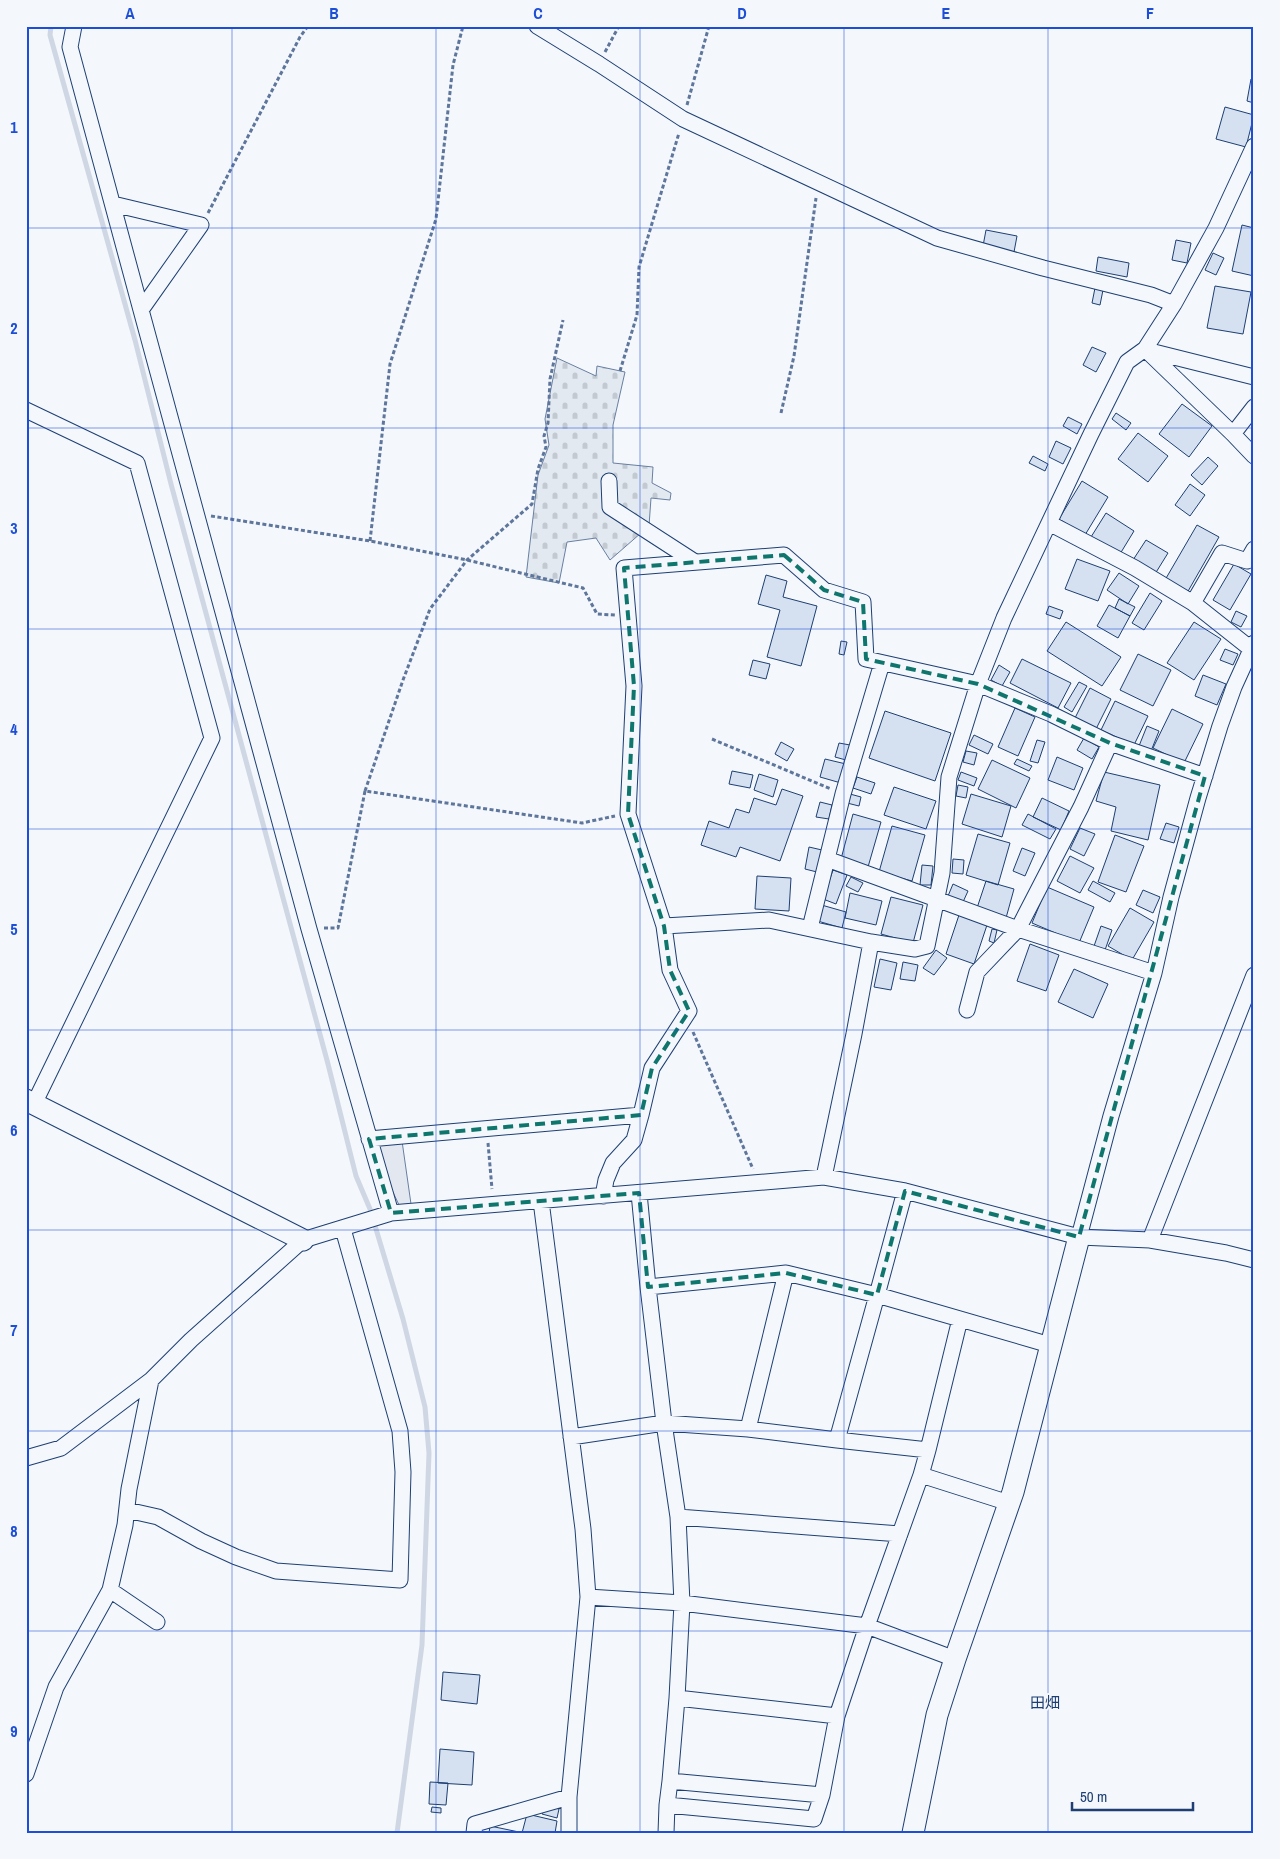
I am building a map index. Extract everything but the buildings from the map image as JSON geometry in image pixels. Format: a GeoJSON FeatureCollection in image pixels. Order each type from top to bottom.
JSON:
{"type":"FeatureCollection","features":[{"type":"Feature","properties":{"kind":"street"},"geometry":{"type":"LineString","coordinates":[[74,26],[70,47],[309,929],[391,1212]]}},
{"type":"Feature","properties":{"kind":"street"},"geometry":{"type":"LineString","coordinates":[[537,26],[682,118],[937,238],[1043,268],[1151,295],[1174,304]]}},
{"type":"Feature","properties":{"kind":"street"},"geometry":{"type":"LineString","coordinates":[[664,926],[769,920],[871,942],[915,949],[927,946],[942,873],[949,777],[978,684],[1004,618],[1127,362],[1145,349],[1174,304],[1216,228],[1254,146]]}},
{"type":"Feature","properties":{"kind":"street"},"geometry":{"type":"LineString","coordinates":[[112,204],[201,225],[141,310]]}},
{"type":"Feature","properties":{"kind":"street"},"geometry":{"type":"LineString","coordinates":[[1145,349],[1254,377]]}},
{"type":"Feature","properties":{"kind":"street"},"geometry":{"type":"LineString","coordinates":[[1145,349],[1254,456]]}},
{"type":"Feature","properties":{"kind":"street"},"geometry":{"type":"LineString","coordinates":[[1233,434],[1254,407]]}},
{"type":"Feature","properties":{"kind":"street"},"geometry":{"type":"LineString","coordinates":[[26,410],[137,463],[212,738],[30,1102],[303,1240]]}},
{"type":"Feature","properties":{"kind":"street"},"geometry":{"type":"LineString","coordinates":[[609,481],[610,507],[695,562]]}},
{"type":"Feature","properties":{"kind":"street"},"geometry":{"type":"LineString","coordinates":[[913,1833],[937,1715],[1009,1503],[1111,1116],[1154,973],[1171,897],[1205,776],[1234,687],[1251,653],[1193,603],[1135,568],[1049,523]]}},
{"type":"Feature","properties":{"kind":"street"},"geometry":{"type":"LineString","coordinates":[[1193,603],[1222,552],[1247,561],[1254,549]]}},
{"type":"Feature","properties":{"kind":"street"},"geometry":{"type":"LineString","coordinates":[[603,1196],[612,1163],[634,1140],[642,1115],[652,1068],[689,1011],[670,970],[664,926],[628,814],[634,686],[624,568],[784,555],[824,590],[863,602],[866,659],[978,684],[1051,714],[1110,743],[1205,776]]}},
{"type":"Feature","properties":{"kind":"street"},"geometry":{"type":"LineString","coordinates":[[810,928],[843,794],[882,662]]}},
{"type":"Feature","properties":{"kind":"street"},"geometry":{"type":"LineString","coordinates":[[967,1010],[977,972],[1018,929],[1110,743]]}},
{"type":"Feature","properties":{"kind":"street"},"geometry":{"type":"LineString","coordinates":[[827,859],[1018,929],[1154,973]]}},
{"type":"Feature","properties":{"kind":"street"},"geometry":{"type":"LineString","coordinates":[[824,1177],[871,942]]}},
{"type":"Feature","properties":{"kind":"street"},"geometry":{"type":"LineString","coordinates":[[1150,1240],[1254,974]]}},
{"type":"Feature","properties":{"kind":"street"},"geometry":{"type":"LineString","coordinates":[[369,1139],[642,1115]]}},
{"type":"Feature","properties":{"kind":"street"},"geometry":{"type":"LineString","coordinates":[[26,1458],[61,1448],[151,1380],[191,1340],[303,1240],[343,1229],[391,1212],[759,1184],[824,1177],[906,1191],[1079,1236],[1150,1240],[1226,1253],[1254,1260]]}},
{"type":"Feature","properties":{"kind":"street"},"geometry":{"type":"LineString","coordinates":[[837,1440],[906,1191]]}},
{"type":"Feature","properties":{"kind":"street"},"geometry":{"type":"LineString","coordinates":[[639,1193],[664,1424],[678,1517],[682,1603],[677,1698],[666,1833]]}},
{"type":"Feature","properties":{"kind":"street"},"geometry":{"type":"LineString","coordinates":[[541,1201],[582,1529],[588,1597],[569,1797],[569,1833]]}},
{"type":"Feature","properties":{"kind":"street"},"geometry":{"type":"LineString","coordinates":[[127,1510],[158,1517],[201,1541],[236,1557],[276,1571],[400,1580],[403,1472],[400,1431],[343,1229]]}},
{"type":"Feature","properties":{"kind":"street"},"geometry":{"type":"LineString","coordinates":[[648,1287],[786,1273],[877,1295],[1050,1345]]}},
{"type":"Feature","properties":{"kind":"street"},"geometry":{"type":"LineString","coordinates":[[748,1429],[786,1273]]}},
{"type":"Feature","properties":{"kind":"street"},"geometry":{"type":"LineString","coordinates":[[668,1805],[813,1826],[822,1795],[837,1716],[921,1475],[960,1319]]}},
{"type":"Feature","properties":{"kind":"street"},"geometry":{"type":"LineString","coordinates":[[26,1774],[56,1688],[110,1590],[125,1525],[129,1489],[151,1380]]}},
{"type":"Feature","properties":{"kind":"street"},"geometry":{"type":"LineString","coordinates":[[571,1437],[664,1424],[748,1429],[928,1450]]}},
{"type":"Feature","properties":{"kind":"street"},"geometry":{"type":"LineString","coordinates":[[921,1475],[1009,1503]]}},
{"type":"Feature","properties":{"kind":"street"},"geometry":{"type":"LineString","coordinates":[[678,1517],[900,1534]]}},
{"type":"Feature","properties":{"kind":"street"},"geometry":{"type":"LineString","coordinates":[[110,1590],[157,1622]]}},
{"type":"Feature","properties":{"kind":"street"},"geometry":{"type":"LineString","coordinates":[[588,1597],[682,1603],[867,1626],[955,1659]]}},
{"type":"Feature","properties":{"kind":"street"},"geometry":{"type":"LineString","coordinates":[[677,1698],[837,1716]]}},
{"type":"Feature","properties":{"kind":"street"},"geometry":{"type":"LineString","coordinates":[[670,1781],[822,1795]]}},
{"type":"Feature","properties":{"kind":"street"},"geometry":{"type":"LineString","coordinates":[[474,1833],[475,1824],[569,1797]]}},
{"type":"Feature","properties":{"kind":"path"},"geometry":{"type":"LineString","coordinates":[[201,225],[308,26]]}},
{"type":"Feature","properties":{"kind":"path"},"geometry":{"type":"LineString","coordinates":[[370,541],[390,364],[436,219],[453,65],[463,26]]}},
{"type":"Feature","properties":{"kind":"path"},"geometry":{"type":"LineString","coordinates":[[599,64],[619,26]]}},
{"type":"Feature","properties":{"kind":"path"},"geometry":{"type":"LineString","coordinates":[[620,371],[637,315],[639,267],[709,26]]}},
{"type":"Feature","properties":{"kind":"path"},"geometry":{"type":"LineString","coordinates":[[781,413],[794,356],[819,183]]}},
{"type":"Feature","properties":{"kind":"path"},"geometry":{"type":"LineString","coordinates":[[309,929],[338,928],[365,791],[402,680],[430,609],[467,560],[532,504],[538,469],[546,447],[544,436],[548,423],[550,379],[563,320]]}},
{"type":"Feature","properties":{"kind":"path"},"geometry":{"type":"LineString","coordinates":[[197,514],[370,541],[467,560],[583,588],[597,614],[628,616]]}},
{"type":"Feature","properties":{"kind":"path"},"geometry":{"type":"LineString","coordinates":[[712,739],[843,794]]}},
{"type":"Feature","properties":{"kind":"path"},"geometry":{"type":"LineString","coordinates":[[365,791],[582,823],[628,814]]}},
{"type":"Feature","properties":{"kind":"path"},"geometry":{"type":"LineString","coordinates":[[686,1016],[759,1184]]}},
{"type":"Feature","properties":{"kind":"path"},"geometry":{"type":"LineString","coordinates":[[487,1129],[493,1205]]}},
{"type":"Feature","properties":{"kind":"highlighted area"},"geometry":{"type":"Polygon","coordinates":[[[784,555],[824,590],[863,602],[866,659],[978,684],[1110,743],[1205,776],[1079,1237],[905,1191],[877,1295],[786,1273],[648,1287],[639,1193],[391,1213],[369,1139],[641,1115],[652,1068],[689,1011],[670,970],[664,926],[628,814],[634,686],[624,568],[784,555]]]}},
{"type":"Feature","properties":{"kind":"green space"},"geometry":{"type":"Polygon","coordinates":[[[557,358],[596,376],[597,366],[625,372],[613,425],[613,463],[653,467],[652,483],[671,493],[670,500],[651,498],[649,526],[610,560],[596,538],[567,542],[559,583],[526,577],[538,475],[549,445],[545,419],[557,358]]]}},
{"type":"Feature","properties":{"kind":"shaded area"},"geometry":{"type":"Polygon","coordinates":[[[402,1141],[411,1204],[399,1205],[386,1177],[376,1144],[402,1141]]]}},
{"type":"Feature","properties":{"kind":"waterway"},"geometry":{"type":"LineString","coordinates":[[51,26],[50,35],[135,340],[171,484],[328,1064],[356,1176],[370,1209],[403,1319],[425,1407],[429,1453],[422,1645],[397,1833]]}},
{"type":"Feature","properties":{"kind":"district","name":"田畑"},"geometry":{"type":"Point","coordinates":[1045,1702]}}]}
